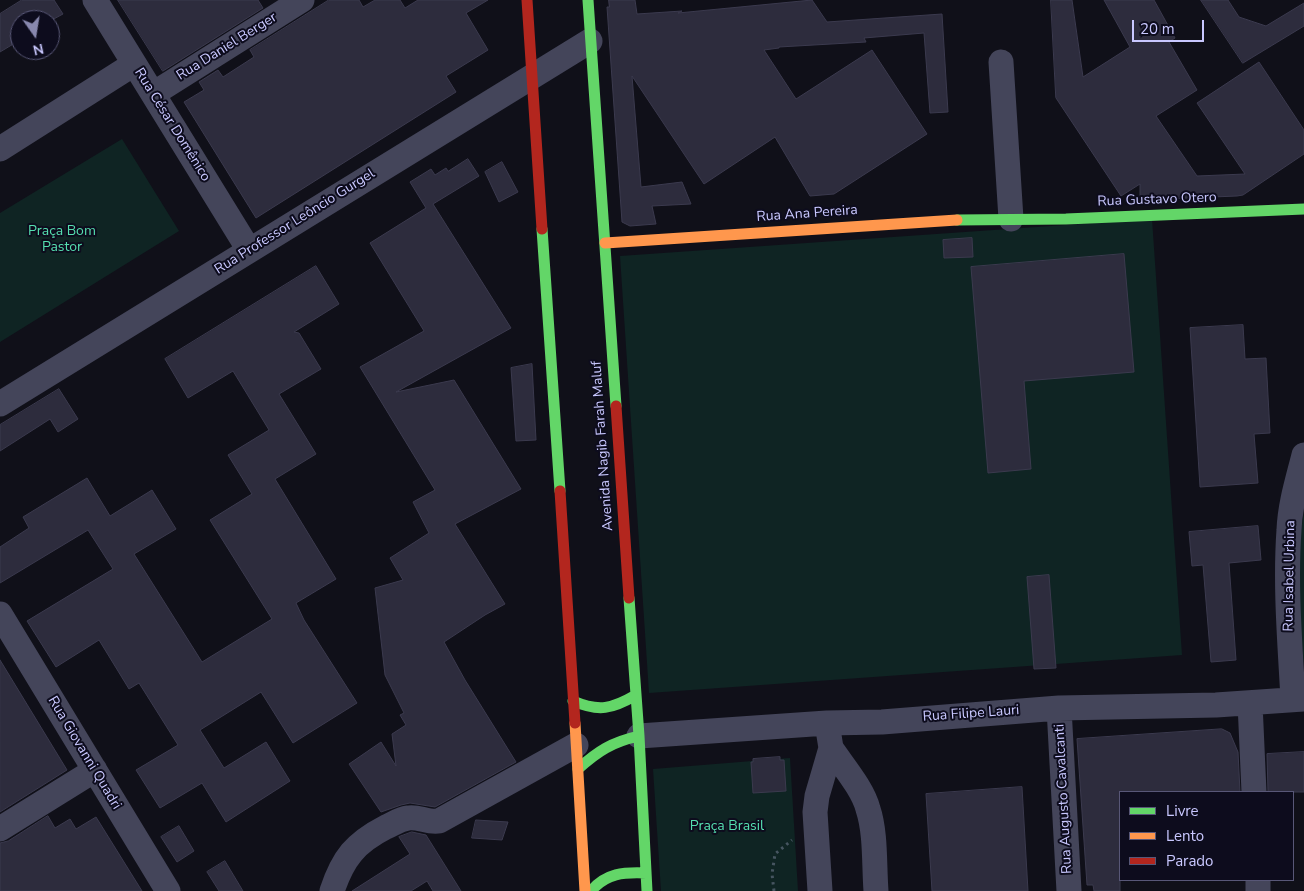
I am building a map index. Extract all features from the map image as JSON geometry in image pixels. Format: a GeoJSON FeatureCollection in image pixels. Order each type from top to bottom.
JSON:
{"type":"FeatureCollection","features":[{"type":"Feature","properties":{"kind":"main road"},"geometry":{"type":"LineString","coordinates":[[527,0],[585,891]]}},
{"type":"Feature","properties":{"kind":"main road","name":"Avenida Nagib Farah Maluf"},"geometry":{"type":"LineString","coordinates":[[588,0],[639,736],[646,890]]}},
{"type":"Feature","properties":{"kind":"main road","name":"Rua Gustavo Otero"},"geometry":{"type":"LineString","coordinates":[[1011,219],[1066,219],[1304,209]]}},
{"type":"Feature","properties":{"kind":"main road","name":"Rua Ana Pereira"},"geometry":{"type":"LineString","coordinates":[[605,243],[945,220],[1011,219]]}},
{"type":"Feature","properties":{"kind":"main road"},"geometry":{"type":"LineString","coordinates":[[573,701],[588,708],[605,709],[620,704],[636,695]]}},
{"type":"Feature","properties":{"kind":"main road"},"geometry":{"type":"LineString","coordinates":[[577,757],[598,751],[608,744],[639,736]]}},
{"type":"Feature","properties":{"kind":"main road"},"geometry":{"type":"LineString","coordinates":[[591,891],[606,877],[623,872],[646,873]]}},
{"type":"Feature","properties":{"kind":"street","name":"Rua César Domênico"},"geometry":{"type":"LineString","coordinates":[[95,0],[249,250]]}},
{"type":"Feature","properties":{"kind":"street","name":"Rua Daniel Berger"},"geometry":{"type":"LineString","coordinates":[[153,94],[302,0]]}},
{"type":"Feature","properties":{"kind":"street","name":"Rua Professor Leôncio Gurgel"},"geometry":{"type":"LineString","coordinates":[[0,404],[590,41]]}},
{"type":"Feature","properties":{"kind":"street"},"geometry":{"type":"LineString","coordinates":[[1001,62],[1011,219]]}},
{"type":"Feature","properties":{"kind":"street"},"geometry":{"type":"LineString","coordinates":[[0,149],[134,64]]}},
{"type":"Feature","properties":{"kind":"street","name":"Rua Isabel Urbina"},"geometry":{"type":"LineString","coordinates":[[1299,699],[1287,596],[1289,528],[1294,492],[1304,454]]}},
{"type":"Feature","properties":{"kind":"street","name":"Rua Giovanni Quadri"},"geometry":{"type":"LineString","coordinates":[[0,614],[168,891]]}},
{"type":"Feature","properties":{"kind":"street","name":"Rua Filipe Lauri"},"geometry":{"type":"LineString","coordinates":[[639,736],[827,723],[882,722],[1059,708],[1250,703],[1299,699]]}},
{"type":"Feature","properties":{"kind":"street"},"geometry":{"type":"LineString","coordinates":[[1250,703],[1254,791]]}},
{"type":"Feature","properties":{"kind":"street","name":"Rua Augusto Cavalcanti"},"geometry":{"type":"LineString","coordinates":[[1059,708],[1069,891]]}},
{"type":"Feature","properties":{"kind":"street"},"geometry":{"type":"LineString","coordinates":[[827,723],[831,748],[868,807],[871,822],[876,891]]}},
{"type":"Feature","properties":{"kind":"street"},"geometry":{"type":"LineString","coordinates":[[820,891],[815,812],[817,796],[831,748]]}},
{"type":"Feature","properties":{"kind":"street"},"geometry":{"type":"LineString","coordinates":[[332,891],[339,870],[354,849],[369,836],[409,817],[430,822],[439,821],[577,757]]}},
{"type":"Feature","properties":{"kind":"street"},"geometry":{"type":"LineString","coordinates":[[0,829],[95,770]]}},
{"type":"Feature","properties":{"kind":"path"},"geometry":{"type":"LineString","coordinates":[[774,891],[772,874],[775,854],[790,842],[816,830]]}},
{"type":"Feature","properties":{"kind":"green space","name":"Praça Bom Pastor"},"geometry":{"type":"Polygon","coordinates":[[[122,139],[179,231],[0,342],[0,213],[122,139]]]}},
{"type":"Feature","properties":{"kind":"green space"},"geometry":{"type":"Polygon","coordinates":[[[1152,219],[1182,655],[649,693],[620,256],[1152,219]]]}},
{"type":"Feature","properties":{"kind":"green space"},"geometry":{"type":"Polygon","coordinates":[[[1304,512],[1304,665],[1299,614],[1298,549],[1304,512]]]}},
{"type":"Feature","properties":{"kind":"green space","name":"Praça Brasil"},"geometry":{"type":"Polygon","coordinates":[[[790,758],[798,891],[661,891],[653,769],[790,758]]]}},
{"type":"Feature","properties":{"kind":"building"},"geometry":{"type":"Polygon","coordinates":[[[22,0],[54,0],[63,14],[60,16],[60,10],[10,10],[10,46],[0,52],[0,14],[22,0]]]}},
{"type":"Feature","properties":{"kind":"building"},"geometry":{"type":"Polygon","coordinates":[[[118,0],[258,0],[263,8],[163,71],[118,0]]]}},
{"type":"Feature","properties":{"kind":"building"},"geometry":{"type":"Polygon","coordinates":[[[329,0],[359,0],[363,7],[375,0],[400,0],[405,8],[418,0],[488,0],[466,13],[488,50],[446,76],[456,92],[256,218],[184,102],[204,90],[199,82],[218,70],[223,77],[254,57],[250,50],[329,0]]]}},
{"type":"Feature","properties":{"kind":"building"},"geometry":{"type":"Polygon","coordinates":[[[609,0],[635,0],[637,14],[682,11],[678,13],[812,0],[827,22],[942,14],[948,112],[930,113],[924,33],[864,38],[866,42],[779,47],[764,50],[796,99],[872,50],[927,134],[834,194],[810,196],[775,137],[704,184],[632,76],[641,187],[682,182],[691,204],[652,206],[656,224],[630,226],[622,222],[607,7],[609,7],[609,0]]]}},
{"type":"Feature","properties":{"kind":"building"},"geometry":{"type":"Polygon","coordinates":[[[1051,0],[1072,0],[1083,77],[1130,47],[1104,0],[1154,0],[1175,38],[1169,42],[1197,90],[1156,116],[1197,176],[1245,174],[1197,103],[1259,62],[1304,130],[1304,154],[1243,195],[1140,200],[1140,184],[1121,196],[1056,98],[1051,0]]]}},
{"type":"Feature","properties":{"kind":"building"},"geometry":{"type":"Polygon","coordinates":[[[1201,0],[1228,0],[1239,17],[1266,26],[1304,3],[1304,26],[1243,63],[1201,0]]]}},
{"type":"Feature","properties":{"kind":"building"},"geometry":{"type":"Polygon","coordinates":[[[468,159],[479,176],[433,204],[511,328],[396,392],[454,380],[521,489],[455,524],[505,604],[444,642],[465,680],[516,762],[435,807],[410,803],[381,812],[349,764],[381,742],[396,766],[392,734],[406,725],[400,715],[404,713],[385,675],[375,588],[403,580],[390,558],[429,533],[413,502],[435,490],[360,367],[424,331],[370,243],[426,208],[410,182],[431,169],[435,175],[446,168],[448,171],[468,159]]]}},
{"type":"Feature","properties":{"kind":"building"},"geometry":{"type":"Polygon","coordinates":[[[502,162],[518,192],[499,202],[485,172],[502,162]]]}},
{"type":"Feature","properties":{"kind":"building"},"geometry":{"type":"Polygon","coordinates":[[[972,238],[973,257],[944,258],[943,240],[972,238]]]}},
{"type":"Feature","properties":{"kind":"building"},"geometry":{"type":"Polygon","coordinates":[[[1124,254],[1134,372],[1024,381],[1031,469],[988,473],[971,267],[1124,254]]]}},
{"type":"Feature","properties":{"kind":"building"},"geometry":{"type":"Polygon","coordinates":[[[316,266],[339,304],[294,332],[299,333],[321,369],[279,394],[316,454],[275,479],[336,579],[296,603],[304,620],[357,703],[293,743],[261,692],[200,730],[224,768],[266,742],[290,781],[226,822],[202,783],[160,808],[136,770],[178,745],[139,683],[129,689],[99,640],[56,667],[27,621],[113,569],[88,530],[0,583],[0,547],[29,528],[23,517],[87,478],[110,516],[152,490],[176,529],[134,554],[202,662],[272,619],[210,520],[252,494],[228,455],[269,430],[233,371],[188,398],[165,359],[316,266]]]}},
{"type":"Feature","properties":{"kind":"building"},"geometry":{"type":"Polygon","coordinates":[[[1243,325],[1245,359],[1266,358],[1270,433],[1254,434],[1258,483],[1200,487],[1190,328],[1243,325]]]}},
{"type":"Feature","properties":{"kind":"building"},"geometry":{"type":"Polygon","coordinates":[[[532,364],[536,440],[516,441],[511,368],[532,364]]]}},
{"type":"Feature","properties":{"kind":"building"},"geometry":{"type":"Polygon","coordinates":[[[59,389],[78,419],[58,432],[50,419],[0,451],[0,425],[59,389]]]}},
{"type":"Feature","properties":{"kind":"building"},"geometry":{"type":"Polygon","coordinates":[[[1258,526],[1261,560],[1229,563],[1236,660],[1211,662],[1203,565],[1192,566],[1189,532],[1258,526]]]}},
{"type":"Feature","properties":{"kind":"building"},"geometry":{"type":"Polygon","coordinates":[[[1049,575],[1056,668],[1034,669],[1027,577],[1049,575]]]}},
{"type":"Feature","properties":{"kind":"building"},"geometry":{"type":"Polygon","coordinates":[[[0,660],[67,770],[0,812],[0,660]]]}},
{"type":"Feature","properties":{"kind":"building"},"geometry":{"type":"Polygon","coordinates":[[[1222,729],[1230,733],[1238,752],[1240,791],[1119,791],[1120,891],[1094,891],[1093,885],[1087,885],[1077,739],[1222,729]]]}},
{"type":"Feature","properties":{"kind":"building"},"geometry":{"type":"Polygon","coordinates":[[[1304,752],[1304,792],[1268,791],[1267,754],[1304,752]]]}},
{"type":"Feature","properties":{"kind":"building"},"geometry":{"type":"Polygon","coordinates":[[[780,757],[780,760],[784,760],[786,791],[753,793],[751,762],[753,762],[753,759],[780,757]]]}},
{"type":"Feature","properties":{"kind":"building"},"geometry":{"type":"Polygon","coordinates":[[[1022,787],[1028,891],[932,891],[926,794],[1022,787]]]}},
{"type":"Feature","properties":{"kind":"building"},"geometry":{"type":"Polygon","coordinates":[[[48,816],[55,828],[70,819],[76,829],[96,817],[142,891],[0,891],[0,843],[8,841],[48,816]]]}},
{"type":"Feature","properties":{"kind":"building"},"geometry":{"type":"Polygon","coordinates":[[[476,820],[508,822],[502,840],[472,838],[476,820]]]}},
{"type":"Feature","properties":{"kind":"building"},"geometry":{"type":"Polygon","coordinates":[[[179,826],[194,851],[177,862],[161,837],[179,826]]]}},
{"type":"Feature","properties":{"kind":"building"},"geometry":{"type":"Polygon","coordinates":[[[412,832],[426,835],[461,891],[433,891],[427,881],[411,891],[352,891],[410,854],[399,837],[412,832]]]}},
{"type":"Feature","properties":{"kind":"building"},"geometry":{"type":"Polygon","coordinates":[[[225,861],[243,891],[219,891],[207,872],[225,861]]]}},
{"type":"Feature","properties":{"kind":"traffic: fast"},"geometry":{"type":"LineString","coordinates":[[588,0],[616,406]]}},
{"type":"Feature","properties":{"kind":"traffic: fast"},"geometry":{"type":"LineString","coordinates":[[957,220],[1066,219],[1304,209]]}},
{"type":"Feature","properties":{"kind":"traffic: fast"},"geometry":{"type":"LineString","coordinates":[[542,229],[560,491]]}},
{"type":"Feature","properties":{"kind":"traffic: fast"},"geometry":{"type":"LineString","coordinates":[[629,598],[639,736],[647,891]]}},
{"type":"Feature","properties":{"kind":"traffic: fast"},"geometry":{"type":"LineString","coordinates":[[573,701],[598,708],[612,706],[636,695]]}},
{"type":"Feature","properties":{"kind":"traffic: fast"},"geometry":{"type":"LineString","coordinates":[[578,769],[606,748],[639,736]]}},
{"type":"Feature","properties":{"kind":"traffic: fast"},"geometry":{"type":"LineString","coordinates":[[591,891],[609,877],[630,873],[646,873]]}},
{"type":"Feature","properties":{"kind":"traffic: slow"},"geometry":{"type":"LineString","coordinates":[[605,243],[957,220]]}},
{"type":"Feature","properties":{"kind":"traffic: slow"},"geometry":{"type":"LineString","coordinates":[[575,723],[585,891]]}},
{"type":"Feature","properties":{"kind":"traffic: jam"},"geometry":{"type":"LineString","coordinates":[[527,0],[542,229]]}},
{"type":"Feature","properties":{"kind":"traffic: jam"},"geometry":{"type":"LineString","coordinates":[[616,406],[629,598]]}},
{"type":"Feature","properties":{"kind":"traffic: jam"},"geometry":{"type":"LineString","coordinates":[[560,491],[575,723]]}}]}
